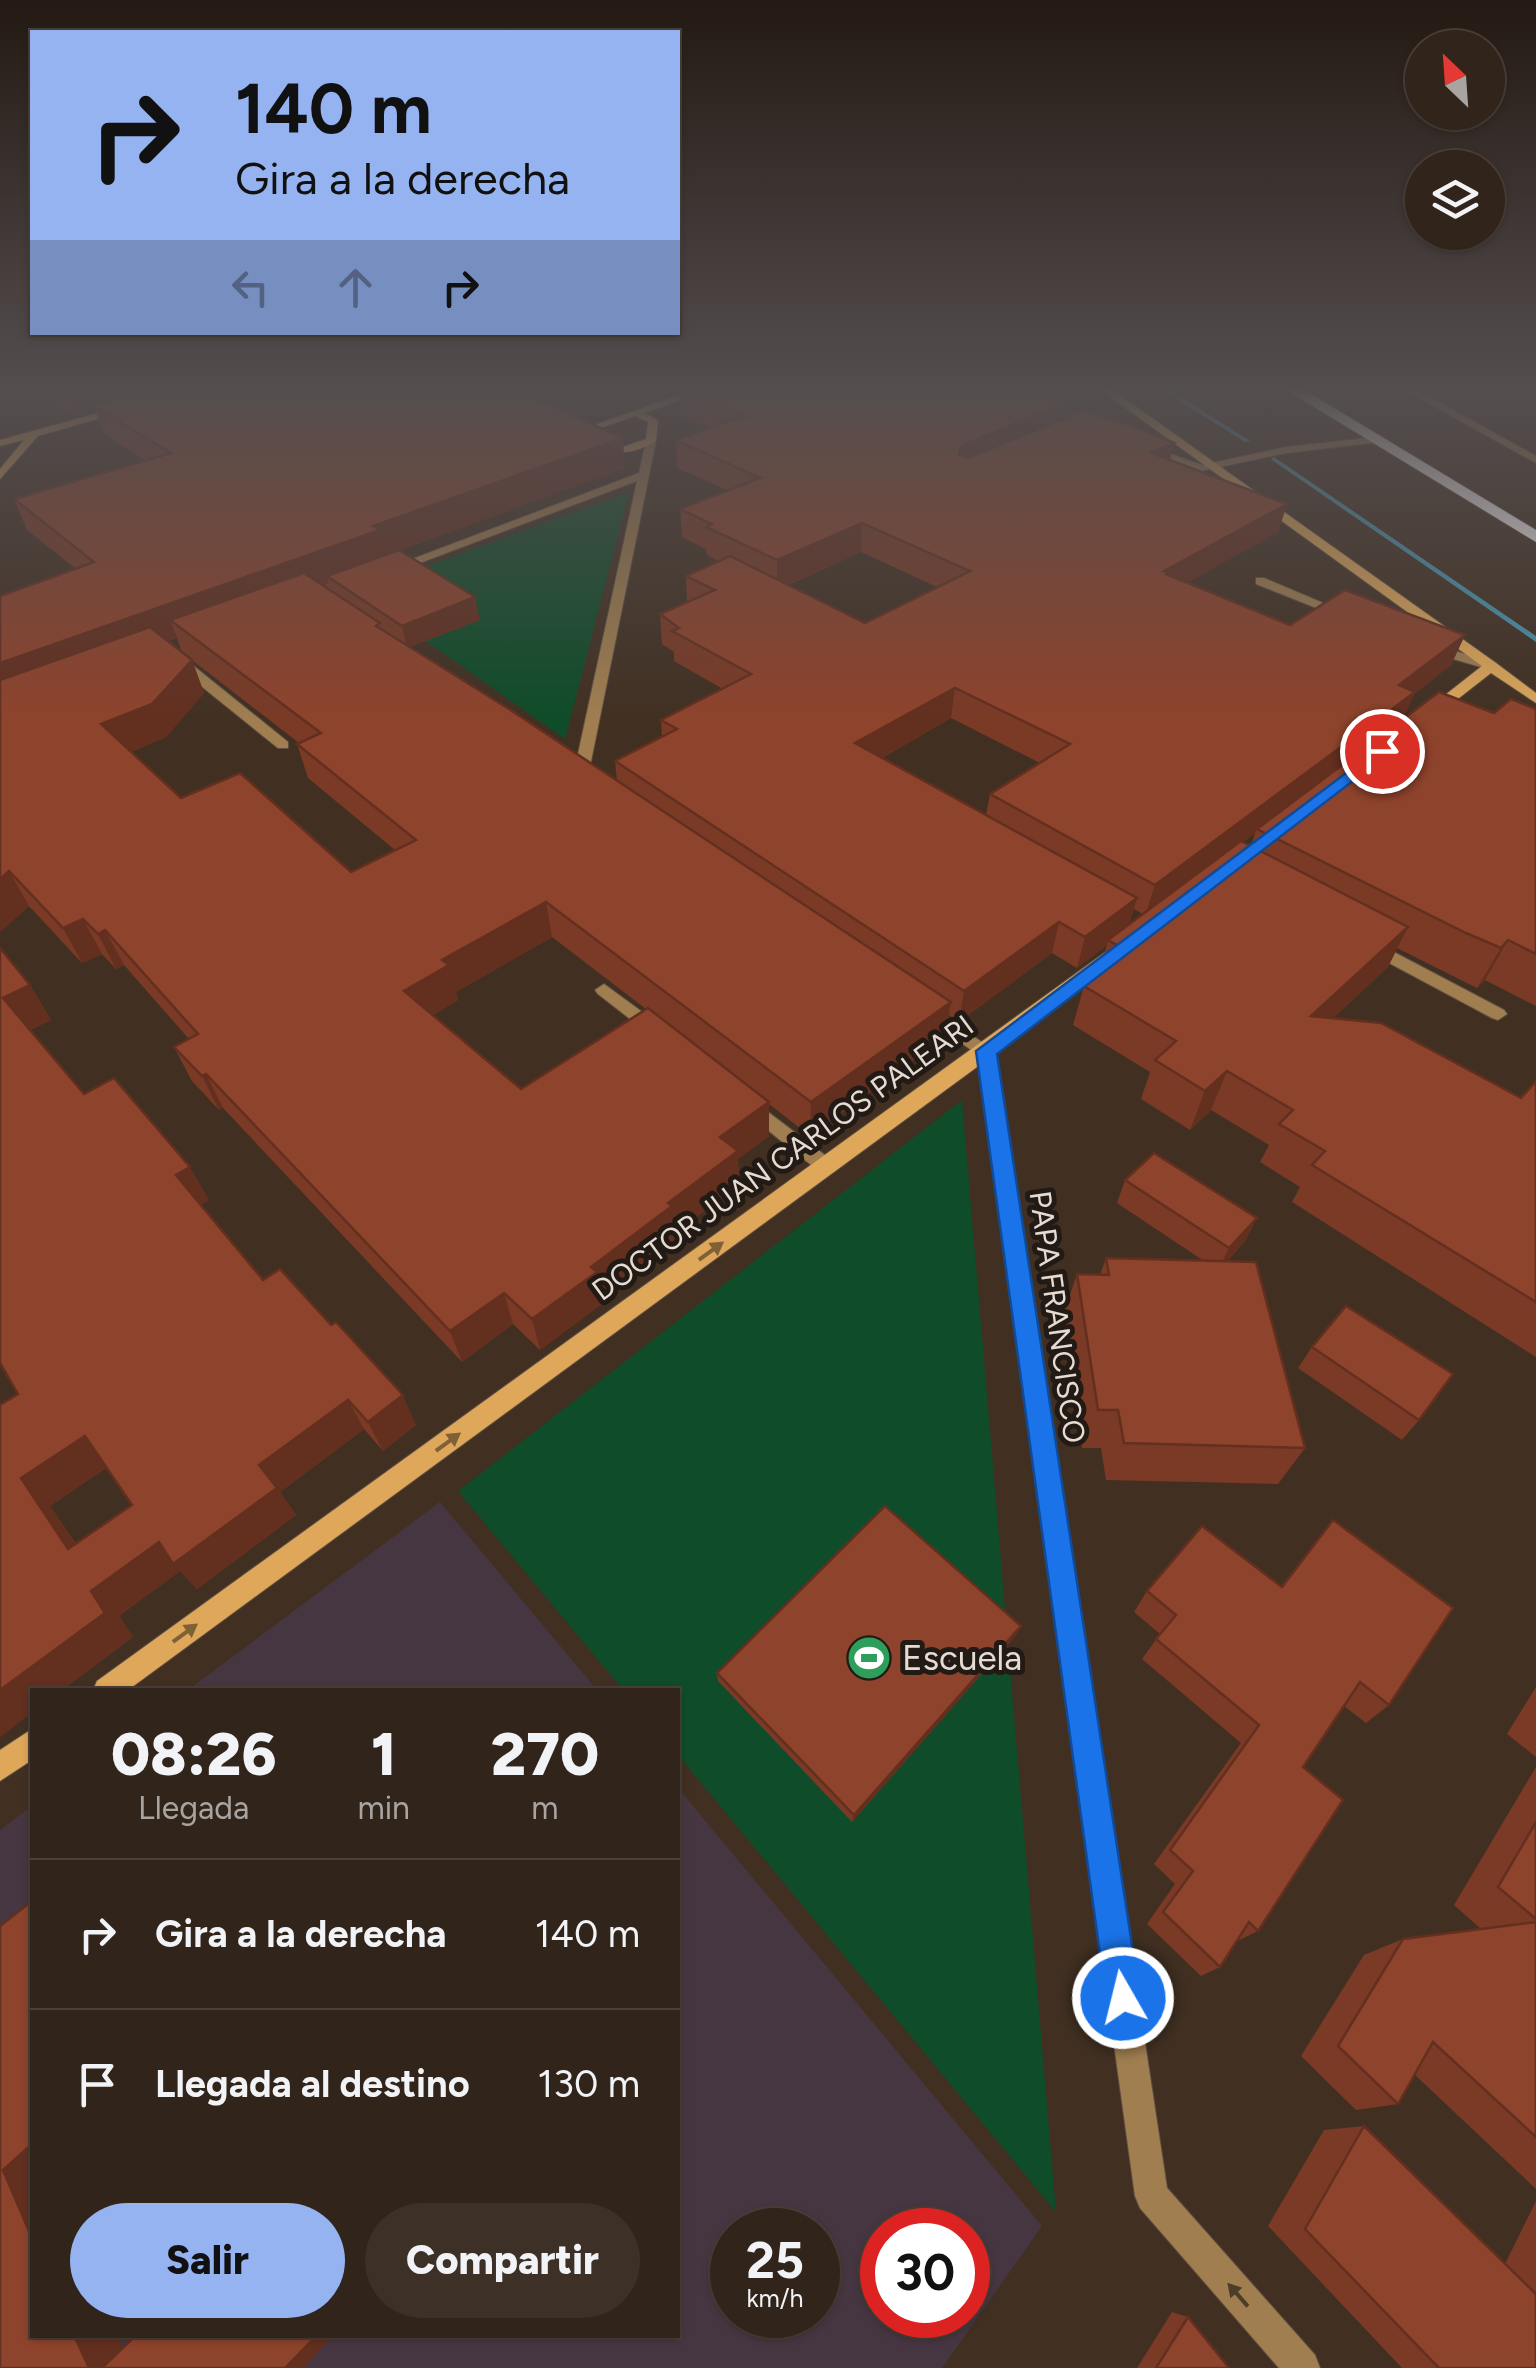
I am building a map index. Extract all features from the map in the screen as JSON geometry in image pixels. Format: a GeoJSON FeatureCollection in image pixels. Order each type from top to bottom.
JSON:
{"type":"FeatureCollection","features":[{"type":"Feature","properties":{"kind":"highway"},"geometry":{"type":"LineString","coordinates":[[1473,499],[1536,537]]}},
{"type":"Feature","properties":{"kind":"street"},"geometry":{"type":"LineString","coordinates":[[371,576],[569,499]]}},
{"type":"Feature","properties":{"kind":"street"},"geometry":{"type":"LineString","coordinates":[[580,777],[638,499]]}},
{"type":"Feature","properties":{"kind":"street"},"geometry":{"type":"LineString","coordinates":[[1261,499],[1536,698]]}},
{"type":"Feature","properties":{"kind":"street"},"geometry":{"type":"LineString","coordinates":[[1260,582],[1352,618]]}},
{"type":"Feature","properties":{"kind":"street"},"geometry":{"type":"LineString","coordinates":[[183,646],[166,652],[283,745]]}},
{"type":"Feature","properties":{"kind":"street"},"geometry":{"type":"LineString","coordinates":[[1423,646],[1491,666]]}},
{"type":"Feature","properties":{"kind":"street"},"geometry":{"type":"LineString","coordinates":[[1417,724],[1491,666]]}},
{"type":"Feature","properties":{"kind":"street"},"geometry":{"type":"LineString","coordinates":[[564,766],[597,788]]}},
{"type":"Feature","properties":{"kind":"street","name":"DOCTOR JUAN CARLOS PALEARI"},"geometry":{"type":"LineString","coordinates":[[109,1688],[986,1051],[1146,928]]}},
{"type":"Feature","properties":{"kind":"street"},"geometry":{"type":"LineString","coordinates":[[1344,932],[1498,1014]]}},
{"type":"Feature","properties":{"kind":"street"},"geometry":{"type":"LineString","coordinates":[[604,990],[671,1042]]}},
{"type":"Feature","properties":{"kind":"street"},"geometry":{"type":"LineString","coordinates":[[906,996],[986,1051]]}},
{"type":"Feature","properties":{"kind":"street","name":"PAPA FRANCISCO"},"geometry":{"type":"LineString","coordinates":[[986,1051],[1152,2196],[1302,2368]]}},
{"type":"Feature","properties":{"kind":"street"},"geometry":{"type":"LineString","coordinates":[[733,1092],[827,1166]]}},
{"type":"Feature","properties":{"kind":"street"},"geometry":{"type":"LineString","coordinates":[[0,1767],[30,1744]]}},
{"type":"Feature","properties":{"kind":"shaded area"},"geometry":{"type":"Polygon","coordinates":[[[440,1502],[595,1688],[191,1688],[440,1502]]]}},
{"type":"Feature","properties":{"kind":"shaded area"},"geometry":{"type":"Polygon","coordinates":[[[680,1790],[1042,2226],[990,2300],[990,2208],[860,2208],[860,2338],[963,2338],[942,2368],[0,2368],[0,1830],[30,1808],[30,2338],[680,2338],[680,1790]]]}},
{"type":"Feature","properties":{"kind":"green space"},"geometry":{"type":"Polygon","coordinates":[[[611,499],[627,499],[565,739],[356,592],[611,499]]]}},
{"type":"Feature","properties":{"kind":"green space"},"geometry":{"type":"Polygon","coordinates":[[[962,1100],[1056,2212],[680,1757],[680,1688],[621,1688],[458,1491],[962,1100]]]}},
{"type":"Feature","properties":{"kind":"building"},"geometry":{"type":"Polygon","coordinates":[[[14,499],[451,499],[373,526],[380,530],[0,663],[0,596],[94,562],[14,499]]]}},
{"type":"Feature","properties":{"kind":"building"},"geometry":{"type":"Polygon","coordinates":[[[707,499],[1272,499],[1287,504],[1164,571],[1166,574],[1290,625],[1345,590],[1465,635],[1399,685],[1415,692],[1155,885],[990,794],[1070,744],[955,688],[855,743],[1137,898],[1085,937],[1059,922],[964,991],[615,761],[677,729],[661,720],[751,674],[672,631],[679,628],[660,614],[715,590],[686,576],[730,556],[865,623],[970,571],[862,523],[777,560],[706,527],[712,524],[680,509],[707,499]]]}},
{"type":"Feature","properties":{"kind":"building"},"geometry":{"type":"Polygon","coordinates":[[[399,550],[475,597],[402,626],[327,576],[399,550]]]}},
{"type":"Feature","properties":{"kind":"building"},"geometry":{"type":"Polygon","coordinates":[[[304,573],[380,623],[376,626],[509,709],[951,1002],[811,1102],[546,902],[442,960],[449,965],[404,991],[521,1089],[648,1008],[769,1102],[720,1137],[738,1151],[591,1267],[597,1272],[532,1319],[504,1293],[450,1331],[206,1074],[202,1076],[174,1047],[198,1034],[105,930],[98,934],[83,919],[63,928],[9,871],[0,879],[0,680],[150,627],[192,660],[152,704],[101,724],[181,798],[240,773],[351,872],[416,840],[297,744],[321,733],[170,620],[304,573]]]}},
{"type":"Feature","properties":{"kind":"building"},"geometry":{"type":"Polygon","coordinates":[[[1439,692],[1494,713],[1511,699],[1536,709],[1536,954],[1508,940],[1501,948],[1466,933],[1257,829],[1439,692]]]}},
{"type":"Feature","properties":{"kind":"building"},"geometry":{"type":"Polygon","coordinates":[[[1241,841],[1408,927],[1311,1016],[1381,1023],[1521,1098],[1536,1081],[1536,1302],[1312,1165],[1325,1151],[1279,1124],[1293,1110],[1227,1071],[1205,1091],[1155,1060],[1176,1041],[1084,986],[1128,951],[1108,940],[1241,841]]]}},
{"type":"Feature","properties":{"kind":"building"},"geometry":{"type":"Polygon","coordinates":[[[0,948],[30,985],[3,998],[84,1094],[114,1078],[190,1167],[176,1175],[263,1280],[280,1269],[331,1325],[336,1322],[403,1395],[368,1422],[348,1400],[259,1465],[277,1488],[173,1564],[159,1542],[91,1591],[105,1613],[0,1690],[0,1405],[18,1394],[0,1363],[0,948]],[[85,1436],[21,1478],[68,1549],[132,1505],[85,1436]]]}},
{"type":"Feature","properties":{"kind":"building"},"geometry":{"type":"Polygon","coordinates":[[[1154,1153],[1257,1218],[1229,1248],[1125,1180],[1154,1153]]]}},
{"type":"Feature","properties":{"kind":"building"},"geometry":{"type":"Polygon","coordinates":[[[1106,1258],[1256,1262],[1305,1448],[1124,1443],[1118,1410],[1098,1410],[1077,1274],[1109,1275],[1106,1258]]]}},
{"type":"Feature","properties":{"kind":"building"},"geometry":{"type":"Polygon","coordinates":[[[1346,1306],[1453,1374],[1419,1420],[1312,1347],[1346,1306]]]}},
{"type":"Feature","properties":{"kind":"building","name":"Escuela"},"geometry":{"type":"Polygon","coordinates":[[[885,1506],[1021,1626],[854,1815],[717,1673],[885,1506]]]}},
{"type":"Feature","properties":{"kind":"building"},"geometry":{"type":"Polygon","coordinates":[[[1333,1520],[1453,1608],[1389,1705],[1360,1682],[1303,1767],[1343,1800],[1258,1931],[1249,1922],[1220,1967],[1163,1912],[1193,1871],[1170,1850],[1259,1725],[1156,1639],[1176,1615],[1147,1591],[1202,1526],[1282,1587],[1333,1520]]]}},
{"type":"Feature","properties":{"kind":"building"},"geometry":{"type":"Polygon","coordinates":[[[1536,1822],[1536,1919],[1498,1887],[1536,1822]]]}},
{"type":"Feature","properties":{"kind":"building"},"geometry":{"type":"Polygon","coordinates":[[[30,1903],[30,2146],[3,2170],[30,2233],[30,2338],[75,2338],[89,2368],[0,2368],[0,1926],[30,1903]]]}},
{"type":"Feature","properties":{"kind":"building"},"geometry":{"type":"Polygon","coordinates":[[[1536,1922],[1536,2137],[1433,2042],[1398,2104],[1338,2046],[1403,1939],[1536,1922]]]}},
{"type":"Feature","properties":{"kind":"building"},"geometry":{"type":"Polygon","coordinates":[[[1364,2126],[1536,2294],[1536,2368],[1439,2368],[1305,2229],[1364,2126]]]}},
{"type":"Feature","properties":{"kind":"building"},"geometry":{"type":"Polygon","coordinates":[[[1188,2317],[1229,2368],[1156,2368],[1188,2317]]]}},
{"type":"Feature","properties":{"kind":"building"},"geometry":{"type":"Polygon","coordinates":[[[133,2338],[314,2338],[285,2368],[102,2368],[133,2338]]]}},
{"type":"Feature","properties":{"kind":"waterway"},"geometry":{"type":"LineString","coordinates":[[1331,499],[1536,640]]}},
{"type":"Feature","properties":{"kind":"place","name":"Escuela"},"geometry":{"type":"Point","coordinates":[869,1658]}},
{"type":"Feature","properties":{"kind":"route"},"geometry":{"type":"LineString","coordinates":[[1123,1998],[986,1051],[1382,751]]}}]}
